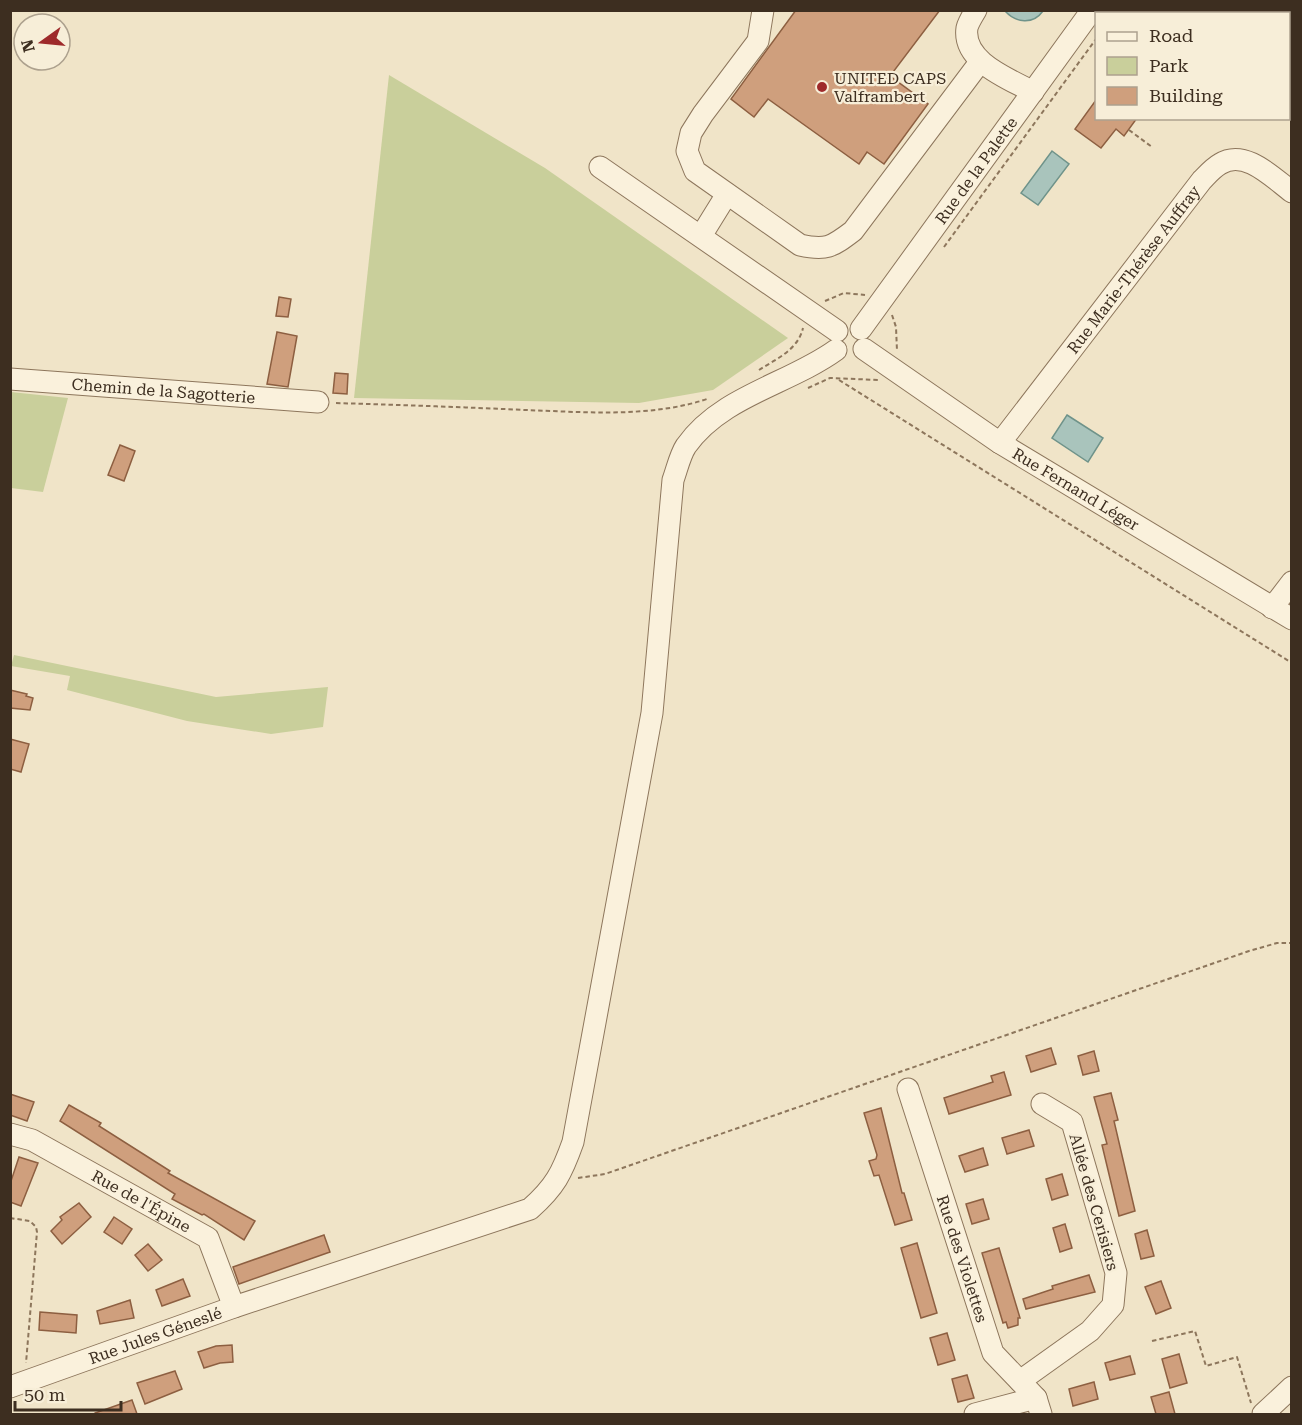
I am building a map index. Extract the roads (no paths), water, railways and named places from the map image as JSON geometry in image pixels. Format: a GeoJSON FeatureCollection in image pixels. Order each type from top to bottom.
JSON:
{"type":"FeatureCollection","features":[{"type":"Feature","properties":{"kind":"street"},"geometry":{"type":"LineString","coordinates":[[763,10],[758,41],[703,114],[691,133],[687,151],[695,171],[800,245],[820,249],[836,244],[853,231],[980,62]]}},
{"type":"Feature","properties":{"kind":"street"},"geometry":{"type":"LineString","coordinates":[[976,10],[967,28],[970,45],[980,62],[1033,92]]}},
{"type":"Feature","properties":{"kind":"street","name":"Rue de la Palette"},"geometry":{"type":"LineString","coordinates":[[863,339],[891,308],[1033,92],[1092,10]]}},
{"type":"Feature","properties":{"kind":"street","name":"Rue Marie-Thérèse Auffray"},"geometry":{"type":"LineString","coordinates":[[1000,443],[1202,180],[1221,163],[1236,160],[1254,164],[1292,192]]}},
{"type":"Feature","properties":{"kind":"street"},"geometry":{"type":"LineString","coordinates":[[600,166],[812,313],[836,340],[840,355],[850,358],[863,339],[846,325],[836,340]]}},
{"type":"Feature","properties":{"kind":"street"},"geometry":{"type":"LineString","coordinates":[[701,236],[728,194]]}},
{"type":"Feature","properties":{"kind":"street","name":"Rue Fernand Léger"},"geometry":{"type":"LineString","coordinates":[[863,339],[1000,443],[1292,619]]}},
{"type":"Feature","properties":{"kind":"street","name":"Rue Jules Géneslé"},"geometry":{"type":"LineString","coordinates":[[17,1385],[234,1307],[530,1209],[549,1193],[561,1176],[573,1142],[652,713],[673,480],[685,447],[708,420],[770,385],[817,363],[836,340]]}},
{"type":"Feature","properties":{"kind":"street","name":"Chemin de la Sagotterie"},"geometry":{"type":"LineString","coordinates":[[10,379],[318,402]]}},
{"type":"Feature","properties":{"kind":"street"},"geometry":{"type":"LineString","coordinates":[[1272,608],[1292,582]]}},
{"type":"Feature","properties":{"kind":"street","name":"Rue des Violettes"},"geometry":{"type":"LineString","coordinates":[[908,1089],[993,1353],[1020,1381],[1039,1406]]}},
{"type":"Feature","properties":{"kind":"street","name":"Allée des Cerisiers"},"geometry":{"type":"LineString","coordinates":[[1020,1381],[1090,1331],[1113,1305],[1116,1273],[1072,1122],[1042,1104]]}},
{"type":"Feature","properties":{"kind":"street","name":"Rue de l'Épine"},"geometry":{"type":"LineString","coordinates":[[10,1134],[32,1140],[208,1238],[234,1307]]}},
{"type":"Feature","properties":{"kind":"street"},"geometry":{"type":"LineString","coordinates":[[1265,1413],[1292,1388]]}},
{"type":"Feature","properties":{"kind":"street"},"geometry":{"type":"LineString","coordinates":[[975,1414],[1039,1406]]}},
{"type":"Feature","properties":{"kind":"water"},"geometry":{"type":"Polygon","coordinates":[[[1005,11],[1043,11],[1034,19],[1024,21],[1014,18],[1005,11]]]}},
{"type":"Feature","properties":{"kind":"water"},"geometry":{"type":"Polygon","coordinates":[[[1052,151],[1069,164],[1038,205],[1021,193],[1052,151]]]}},
{"type":"Feature","properties":{"kind":"water"},"geometry":{"type":"Polygon","coordinates":[[[1067,415],[1103,438],[1088,462],[1052,438],[1067,415]]]}},
{"type":"Feature","properties":{"kind":"place","name":"UNITED CAPS Valframbert"},"geometry":{"type":"Point","coordinates":[822,87]}}]}
